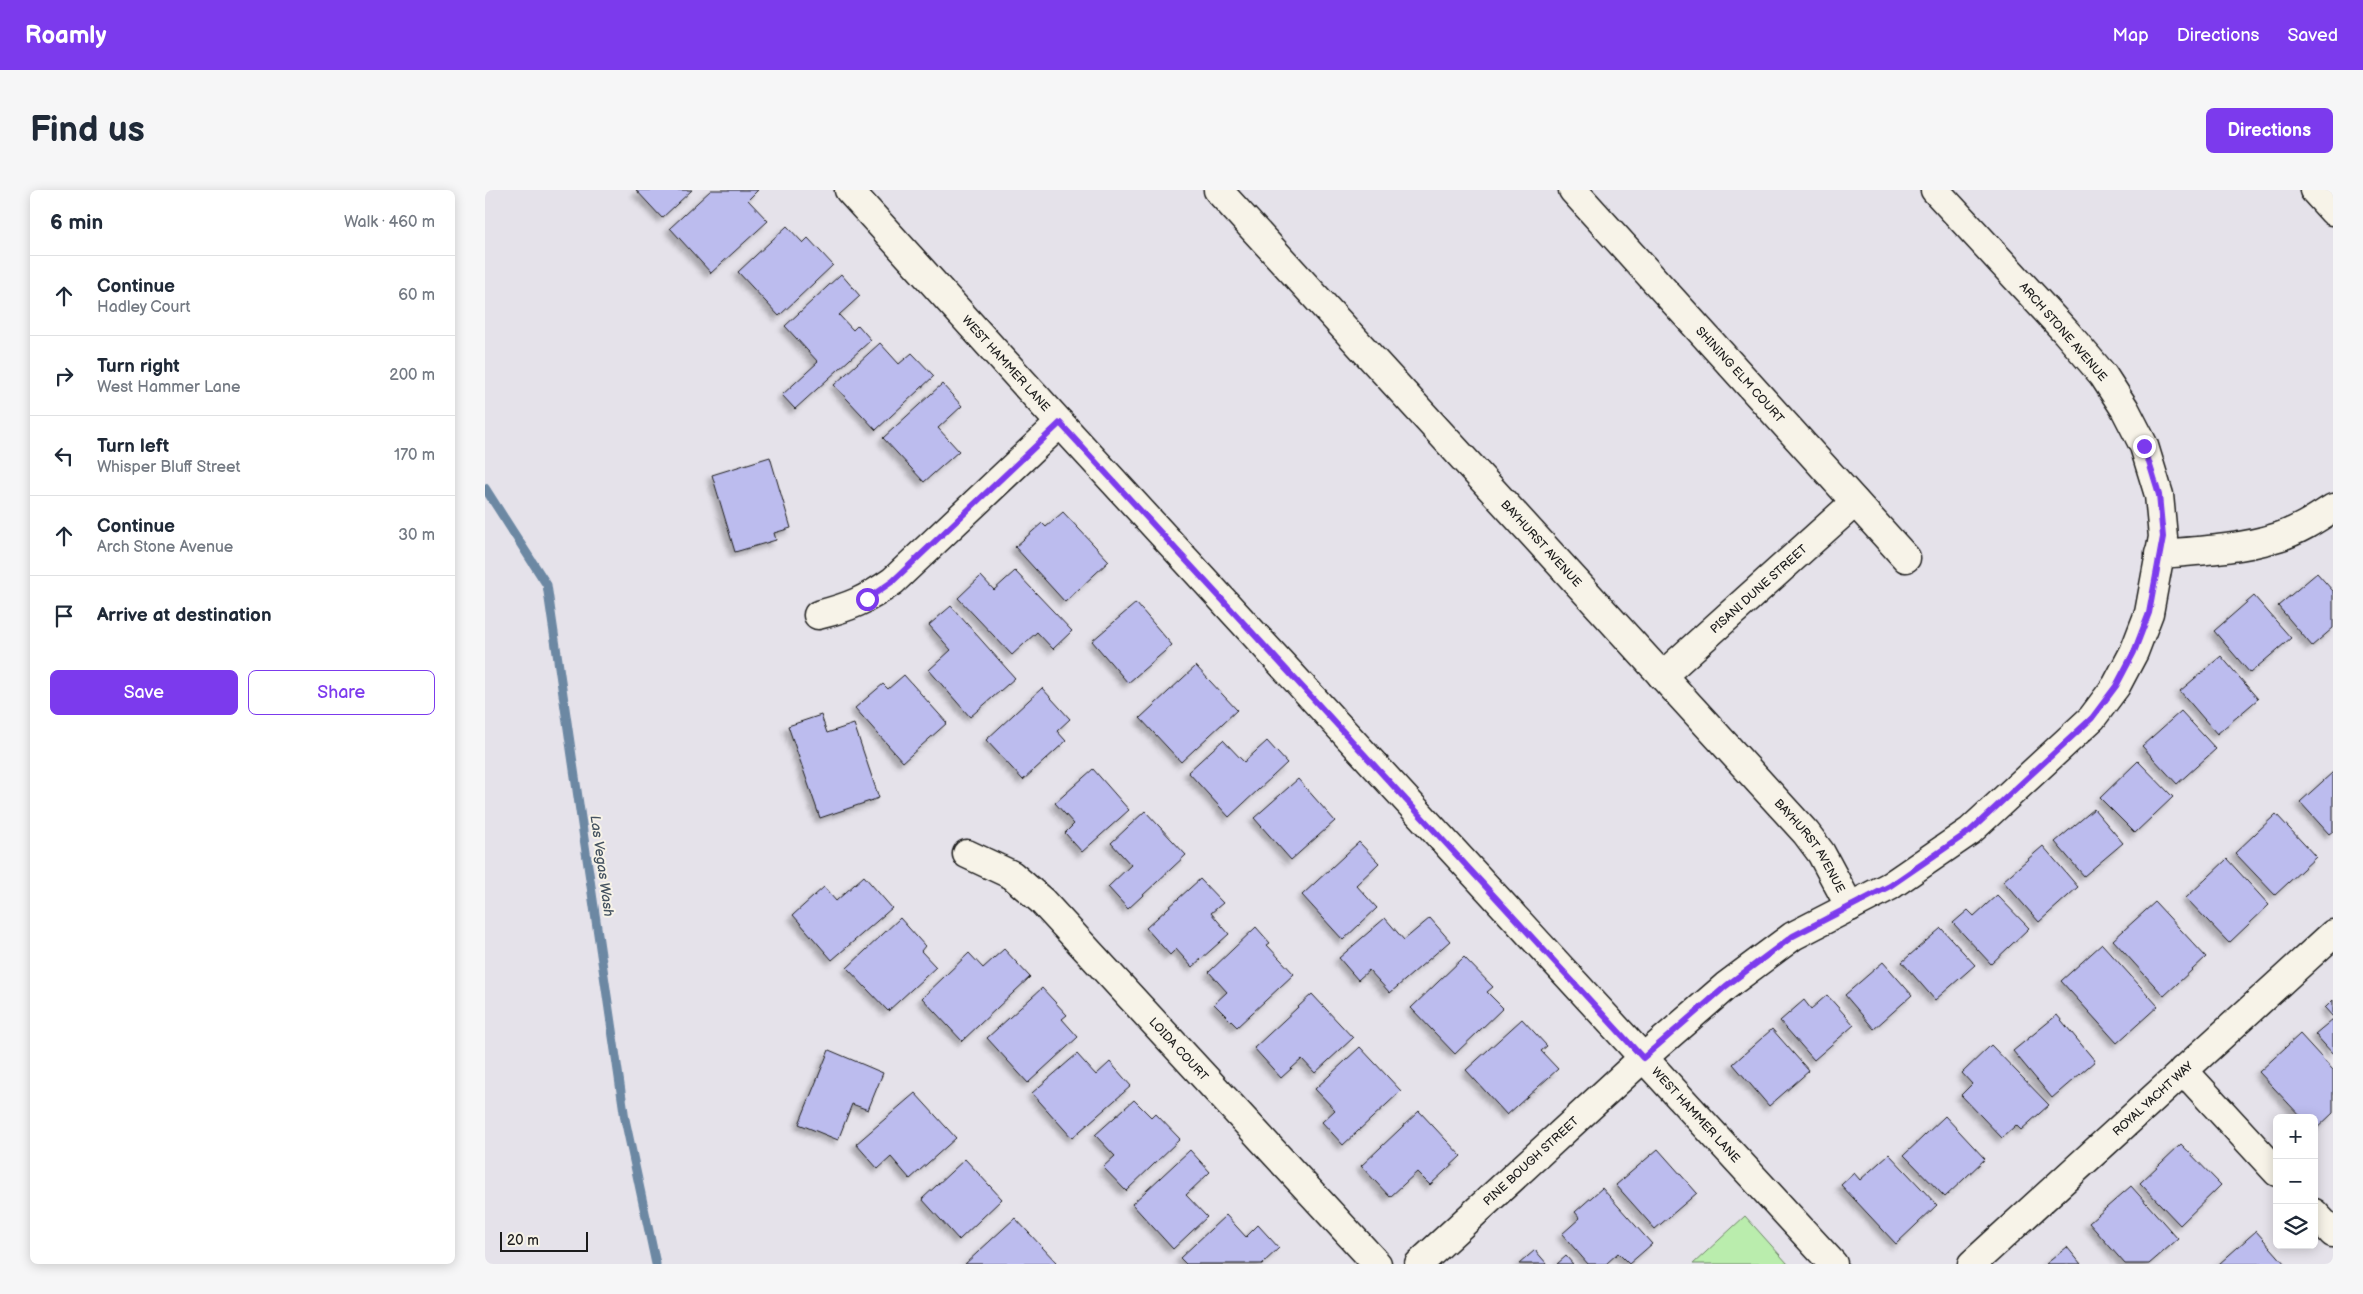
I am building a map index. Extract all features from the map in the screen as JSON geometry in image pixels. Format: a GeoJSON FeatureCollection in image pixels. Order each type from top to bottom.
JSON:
{"type":"FeatureCollection","features":[{"type":"Feature","properties":{"kind":"street","name":"WEST HAMMER LANE"},"geometry":{"type":"LineString","coordinates":[[849,190],[1060,423],[1833,1264]]}},
{"type":"Feature","properties":{"kind":"street","name":"BAYHURST AVENUE"},"geometry":{"type":"LineString","coordinates":[[1218,190],[1806,833],[1821,853],[1850,907]]}},
{"type":"Feature","properties":{"kind":"street","name":"SHINING ELM COURT"},"geometry":{"type":"LineString","coordinates":[[1573,190],[1906,558]]}},
{"type":"Feature","properties":{"kind":"street","name":"ARCH STONE AVENUE"},"geometry":{"type":"LineString","coordinates":[[1850,907],[1890,886],[1970,831],[2092,718],[2116,686],[2134,652],[2149,613],[2163,537],[2159,495],[2144,446],[2125,409],[2103,375],[2066,332],[1935,190]]}},
{"type":"Feature","properties":{"kind":"street"},"geometry":{"type":"LineString","coordinates":[[2314,190],[2333,211]]}},
{"type":"Feature","properties":{"kind":"street"},"geometry":{"type":"LineString","coordinates":[[818,614],[844,609],[867,599],[893,581],[1060,423]]}},
{"type":"Feature","properties":{"kind":"street","name":"PISANI DUNE STREET"},"geometry":{"type":"LineString","coordinates":[[1662,676],[1855,502]]}},
{"type":"Feature","properties":{"kind":"street"},"geometry":{"type":"LineString","coordinates":[[2159,554],[2233,548],[2279,537],[2311,522],[2333,508]]}},
{"type":"Feature","properties":{"kind":"street","name":"LOIDA COURT"},"geometry":{"type":"LineString","coordinates":[[967,854],[1011,875],[1042,901],[1377,1264]]}},
{"type":"Feature","properties":{"kind":"street","name":"PINE BOUGH STREET"},"geometry":{"type":"LineString","coordinates":[[1419,1264],[1643,1058],[1726,986],[1786,942],[1850,907]]}},
{"type":"Feature","properties":{"kind":"street","name":"ROYAL YACHT WAY"},"geometry":{"type":"LineString","coordinates":[[1972,1264],[2333,934]]}},
{"type":"Feature","properties":{"kind":"street"},"geometry":{"type":"LineString","coordinates":[[2183,1070],[2273,1168]]}},
{"type":"Feature","properties":{"kind":"street"},"geometry":{"type":"LineString","coordinates":[[2318,1217],[2333,1233]]}},
{"type":"Feature","properties":{"kind":"green space"},"geometry":{"type":"Polygon","coordinates":[[[1745,1216],[1788,1264],[1693,1264],[1745,1216]]]}},
{"type":"Feature","properties":{"kind":"building"},"geometry":{"type":"Polygon","coordinates":[[[636,190],[692,190],[662,218],[636,190]]]}},
{"type":"Feature","properties":{"kind":"building"},"geometry":{"type":"Polygon","coordinates":[[[711,190],[758,190],[748,200],[768,221],[711,273],[670,228],[711,190]]]}},
{"type":"Feature","properties":{"kind":"building"},"geometry":{"type":"Polygon","coordinates":[[[787,226],[803,243],[808,238],[833,265],[779,316],[738,272],[787,226]]]}},
{"type":"Feature","properties":{"kind":"building"},"geometry":{"type":"Polygon","coordinates":[[[841,274],[860,296],[839,315],[853,330],[858,325],[871,340],[795,409],[782,395],[818,362],[785,326],[841,274]]]}},
{"type":"Feature","properties":{"kind":"building"},"geometry":{"type":"Polygon","coordinates":[[[880,343],[899,364],[912,353],[934,376],[876,430],[834,385],[880,343]]]}},
{"type":"Feature","properties":{"kind":"building"},"geometry":{"type":"Polygon","coordinates":[[[942,384],[962,406],[938,428],[959,451],[924,482],[883,438],[942,384]]]}},
{"type":"Feature","properties":{"kind":"building"},"geometry":{"type":"Polygon","coordinates":[[[770,457],[791,528],[774,533],[776,540],[735,552],[712,475],[770,457]]]}},
{"type":"Feature","properties":{"kind":"building"},"geometry":{"type":"Polygon","coordinates":[[[1063,512],[1109,561],[1065,602],[1015,547],[1042,523],[1046,527],[1063,512]]]}},
{"type":"Feature","properties":{"kind":"building"},"geometry":{"type":"Polygon","coordinates":[[[1015,571],[1072,631],[1053,649],[1037,632],[1012,655],[958,598],[981,576],[994,590],[1015,571]]]}},
{"type":"Feature","properties":{"kind":"building"},"geometry":{"type":"Polygon","coordinates":[[[2317,573],[2333,591],[2333,628],[2312,646],[2278,606],[2317,573]]]}},
{"type":"Feature","properties":{"kind":"building"},"geometry":{"type":"Polygon","coordinates":[[[2254,596],[2291,638],[2250,673],[2214,631],[2254,596]]]}},
{"type":"Feature","properties":{"kind":"building"},"geometry":{"type":"Polygon","coordinates":[[[1136,603],[1172,645],[1128,683],[1092,641],[1136,603]]]}},
{"type":"Feature","properties":{"kind":"building"},"geometry":{"type":"Polygon","coordinates":[[[951,606],[1015,678],[970,717],[929,670],[951,650],[929,625],[951,606]]]}},
{"type":"Feature","properties":{"kind":"building"},"geometry":{"type":"Polygon","coordinates":[[[2221,656],[2258,699],[2217,734],[2180,691],[2221,656]]]}},
{"type":"Feature","properties":{"kind":"building"},"geometry":{"type":"Polygon","coordinates":[[[1196,666],[1237,710],[1181,762],[1140,718],[1196,666]]]}},
{"type":"Feature","properties":{"kind":"building"},"geometry":{"type":"Polygon","coordinates":[[[904,675],[947,723],[903,762],[855,708],[883,684],[888,689],[904,675]]]}},
{"type":"Feature","properties":{"kind":"building"},"geometry":{"type":"Polygon","coordinates":[[[1042,688],[1070,719],[1057,731],[1066,741],[1023,780],[986,740],[1042,688]]]}},
{"type":"Feature","properties":{"kind":"building"},"geometry":{"type":"Polygon","coordinates":[[[2181,711],[2216,749],[2177,784],[2142,746],[2181,711]]]}},
{"type":"Feature","properties":{"kind":"building"},"geometry":{"type":"Polygon","coordinates":[[[821,715],[827,733],[854,724],[879,798],[820,818],[788,726],[821,715]]]}},
{"type":"Feature","properties":{"kind":"building"},"geometry":{"type":"Polygon","coordinates":[[[1223,740],[1244,762],[1267,741],[1287,763],[1229,817],[1188,772],[1223,740]]]}},
{"type":"Feature","properties":{"kind":"building"},"geometry":{"type":"Polygon","coordinates":[[[2138,761],[2173,797],[2135,833],[2100,798],[2138,761]]]}},
{"type":"Feature","properties":{"kind":"building"},"geometry":{"type":"Polygon","coordinates":[[[1093,769],[1129,810],[1082,852],[1065,833],[1074,824],[1055,803],[1093,769]]]}},
{"type":"Feature","properties":{"kind":"building"},"geometry":{"type":"Polygon","coordinates":[[[2333,772],[2333,831],[2329,834],[2300,802],[2333,772]]]}},
{"type":"Feature","properties":{"kind":"building"},"geometry":{"type":"Polygon","coordinates":[[[1298,779],[1335,821],[1291,860],[1254,818],[1298,779]]]}},
{"type":"Feature","properties":{"kind":"building"},"geometry":{"type":"Polygon","coordinates":[[[2094,809],[2123,843],[2084,876],[2055,842],[2094,809]]]}},
{"type":"Feature","properties":{"kind":"building"},"geometry":{"type":"Polygon","coordinates":[[[1145,811],[1186,855],[1128,909],[1108,887],[1131,865],[1111,843],[1145,811]]]}},
{"type":"Feature","properties":{"kind":"building"},"geometry":{"type":"Polygon","coordinates":[[[2276,814],[2316,857],[2275,895],[2235,853],[2276,814]]]}},
{"type":"Feature","properties":{"kind":"building"},"geometry":{"type":"Polygon","coordinates":[[[1359,842],[1379,863],[1356,885],[1377,908],[1343,940],[1302,895],[1359,842]]]}},
{"type":"Feature","properties":{"kind":"building"},"geometry":{"type":"Polygon","coordinates":[[[2043,846],[2078,887],[2039,922],[2003,881],[2043,846]]]}},
{"type":"Feature","properties":{"kind":"building"},"geometry":{"type":"Polygon","coordinates":[[[2227,859],[2269,905],[2229,943],[2186,898],[2227,859]]]}},
{"type":"Feature","properties":{"kind":"building"},"geometry":{"type":"Polygon","coordinates":[[[864,876],[892,908],[832,960],[793,915],[824,887],[836,901],[864,876]]]}},
{"type":"Feature","properties":{"kind":"building"},"geometry":{"type":"Polygon","coordinates":[[[1200,879],[1223,903],[1211,913],[1229,934],[1192,967],[1176,949],[1170,955],[1146,928],[1200,879]]]}},
{"type":"Feature","properties":{"kind":"building"},"geometry":{"type":"Polygon","coordinates":[[[1997,895],[2029,928],[1991,964],[1953,923],[1968,910],[1974,916],[1997,895]]]}},
{"type":"Feature","properties":{"kind":"building"},"geometry":{"type":"Polygon","coordinates":[[[2155,902],[2206,957],[2164,996],[2113,940],[2155,902]]]}},
{"type":"Feature","properties":{"kind":"building"},"geometry":{"type":"Polygon","coordinates":[[[900,918],[925,946],[921,951],[936,967],[888,1011],[847,968],[900,918]]]}},
{"type":"Feature","properties":{"kind":"building"},"geometry":{"type":"Polygon","coordinates":[[[1385,918],[1404,940],[1430,918],[1450,941],[1390,993],[1369,970],[1358,980],[1339,958],[1385,918]]]}},
{"type":"Feature","properties":{"kind":"building"},"geometry":{"type":"Polygon","coordinates":[[[1256,927],[1270,943],[1267,945],[1294,974],[1237,1027],[1214,1004],[1227,992],[1209,972],[1256,927]]]}},
{"type":"Feature","properties":{"kind":"building"},"geometry":{"type":"Polygon","coordinates":[[[1941,928],[1975,965],[1935,1000],[1902,962],[1941,928]]]}},
{"type":"Feature","properties":{"kind":"building"},"geometry":{"type":"Polygon","coordinates":[[[2102,944],[2158,1006],[2117,1043],[2061,981],[2102,944]]]}},
{"type":"Feature","properties":{"kind":"building"},"geometry":{"type":"Polygon","coordinates":[[[1004,949],[1030,977],[962,1041],[922,998],[969,953],[983,968],[1004,949]]]}},
{"type":"Feature","properties":{"kind":"building"},"geometry":{"type":"Polygon","coordinates":[[[1464,957],[1493,987],[1487,992],[1503,1008],[1455,1054],[1411,1008],[1464,957]]]}},
{"type":"Feature","properties":{"kind":"building"},"geometry":{"type":"Polygon","coordinates":[[[1883,962],[1912,995],[1874,1029],[1845,995],[1883,962]]]}},
{"type":"Feature","properties":{"kind":"building"},"geometry":{"type":"Polygon","coordinates":[[[1042,988],[1067,1015],[1062,1019],[1078,1037],[1028,1083],[987,1038],[1042,988]]]}},
{"type":"Feature","properties":{"kind":"building"},"geometry":{"type":"Polygon","coordinates":[[[1312,994],[1353,1038],[1315,1073],[1302,1059],[1281,1078],[1254,1048],[1312,994]]]}},
{"type":"Feature","properties":{"kind":"building"},"geometry":{"type":"Polygon","coordinates":[[[1827,995],[1854,1025],[1814,1060],[1780,1021],[1804,1000],[1811,1009],[1827,995]]]}},
{"type":"Feature","properties":{"kind":"building"},"geometry":{"type":"Polygon","coordinates":[[[2333,1000],[2333,1017],[2325,1008],[2333,1000]]]}},
{"type":"Feature","properties":{"kind":"building"},"geometry":{"type":"Polygon","coordinates":[[[2057,1015],[2095,1061],[2052,1098],[2013,1051],[2057,1015]]]}},
{"type":"Feature","properties":{"kind":"building"},"geometry":{"type":"Polygon","coordinates":[[[1522,1019],[1547,1046],[1541,1051],[1558,1069],[1507,1115],[1466,1070],[1522,1019]]]}},
{"type":"Feature","properties":{"kind":"building"},"geometry":{"type":"Polygon","coordinates":[[[2333,1019],[2333,1054],[2315,1034],[2333,1019]]]}},
{"type":"Feature","properties":{"kind":"building"},"geometry":{"type":"Polygon","coordinates":[[[1772,1029],[1809,1071],[1769,1106],[1733,1064],[1772,1029]]]}},
{"type":"Feature","properties":{"kind":"building"},"geometry":{"type":"Polygon","coordinates":[[[2300,1034],[2333,1070],[2333,1113],[2318,1127],[2318,1114],[2298,1114],[2259,1072],[2300,1034]]]}},
{"type":"Feature","properties":{"kind":"building"},"geometry":{"type":"Polygon","coordinates":[[[1991,1045],[2049,1105],[2021,1130],[2016,1125],[2002,1138],[1961,1095],[1972,1084],[1962,1073],[1991,1045]]]}},
{"type":"Feature","properties":{"kind":"building"},"geometry":{"type":"Polygon","coordinates":[[[1360,1047],[1401,1091],[1343,1145],[1322,1122],[1335,1110],[1315,1089],[1360,1047]]]}},
{"type":"Feature","properties":{"kind":"building"},"geometry":{"type":"Polygon","coordinates":[[[829,1050],[883,1073],[868,1110],[852,1104],[838,1140],[799,1124],[829,1050]]]}},
{"type":"Feature","properties":{"kind":"building"},"geometry":{"type":"Polygon","coordinates":[[[1077,1054],[1096,1075],[1110,1062],[1131,1086],[1072,1138],[1032,1093],[1077,1054]]]}},
{"type":"Feature","properties":{"kind":"building"},"geometry":{"type":"Polygon","coordinates":[[[915,1093],[956,1138],[910,1179],[891,1157],[878,1169],[856,1144],[915,1093]]]}},
{"type":"Feature","properties":{"kind":"building"},"geometry":{"type":"Polygon","coordinates":[[[1134,1100],[1151,1117],[1155,1113],[1180,1139],[1126,1191],[1103,1167],[1115,1156],[1095,1135],[1134,1100]]]}},
{"type":"Feature","properties":{"kind":"building"},"geometry":{"type":"Polygon","coordinates":[[[1419,1111],[1461,1156],[1430,1185],[1417,1172],[1390,1197],[1361,1166],[1419,1111]]]}},
{"type":"Feature","properties":{"kind":"building"},"geometry":{"type":"Polygon","coordinates":[[[1945,1116],[1985,1159],[1945,1197],[1904,1155],[1945,1116]]]}},
{"type":"Feature","properties":{"kind":"building"},"geometry":{"type":"Polygon","coordinates":[[[2181,1144],[2221,1185],[2180,1225],[2140,1183],[2181,1144]]]}},
{"type":"Feature","properties":{"kind":"building"},"geometry":{"type":"Polygon","coordinates":[[[1658,1149],[1697,1193],[1655,1229],[1616,1185],[1658,1149]]]}},
{"type":"Feature","properties":{"kind":"building"},"geometry":{"type":"Polygon","coordinates":[[[1190,1150],[1210,1172],[1186,1195],[1207,1217],[1173,1249],[1132,1204],[1190,1150]]]}},
{"type":"Feature","properties":{"kind":"building"},"geometry":{"type":"Polygon","coordinates":[[[1889,1154],[1937,1205],[1896,1244],[1841,1185],[1854,1173],[1860,1180],[1889,1154]]]}},
{"type":"Feature","properties":{"kind":"building"},"geometry":{"type":"Polygon","coordinates":[[[965,1159],[1002,1199],[959,1240],[922,1199],[965,1159]]]}},
{"type":"Feature","properties":{"kind":"building"},"geometry":{"type":"Polygon","coordinates":[[[2131,1186],[2178,1239],[2149,1264],[2125,1264],[2089,1223],[2131,1186]]]}},
{"type":"Feature","properties":{"kind":"building"},"geometry":{"type":"Polygon","coordinates":[[[1602,1188],[1652,1244],[1629,1264],[1618,1253],[1606,1264],[1588,1264],[1562,1234],[1580,1218],[1575,1212],[1602,1188]]]}},
{"type":"Feature","properties":{"kind":"building"},"geometry":{"type":"Polygon","coordinates":[[[1226,1215],[1246,1237],[1258,1225],[1279,1248],[1262,1264],[1186,1264],[1180,1258],[1226,1215]]]}},
{"type":"Feature","properties":{"kind":"building"},"geometry":{"type":"Polygon","coordinates":[[[1015,1218],[1056,1262],[1054,1264],[965,1264],[1015,1218]]]}},
{"type":"Feature","properties":{"kind":"building"},"geometry":{"type":"Polygon","coordinates":[[[2256,1231],[2285,1264],[2219,1264],[2256,1231]]]}},
{"type":"Feature","properties":{"kind":"building"},"geometry":{"type":"Polygon","coordinates":[[[2067,1247],[2081,1264],[2046,1264],[2067,1247]]]}},
{"type":"Feature","properties":{"kind":"building"},"geometry":{"type":"Polygon","coordinates":[[[1535,1250],[1547,1264],[1519,1264],[1535,1250]]]}},
{"type":"Feature","properties":{"kind":"building"},"geometry":{"type":"Polygon","coordinates":[[[1566,1256],[1573,1264],[1557,1264],[1566,1256]]]}},
{"type":"Feature","properties":{"kind":"waterway","name":"Las Vegas Wash"},"geometry":{"type":"LineString","coordinates":[[485,488],[547,585],[625,1119],[656,1264]]}},
{"type":"Feature","properties":{"kind":"route"},"geometry":{"type":"LineString","coordinates":[[867,599],[893,581],[1060,423],[1643,1058],[1726,986],[1793,936],[1890,886],[1970,831],[2045,764],[2092,718],[2116,686],[2134,652],[2149,613],[2163,537],[2159,495],[2144,446]]}}]}
